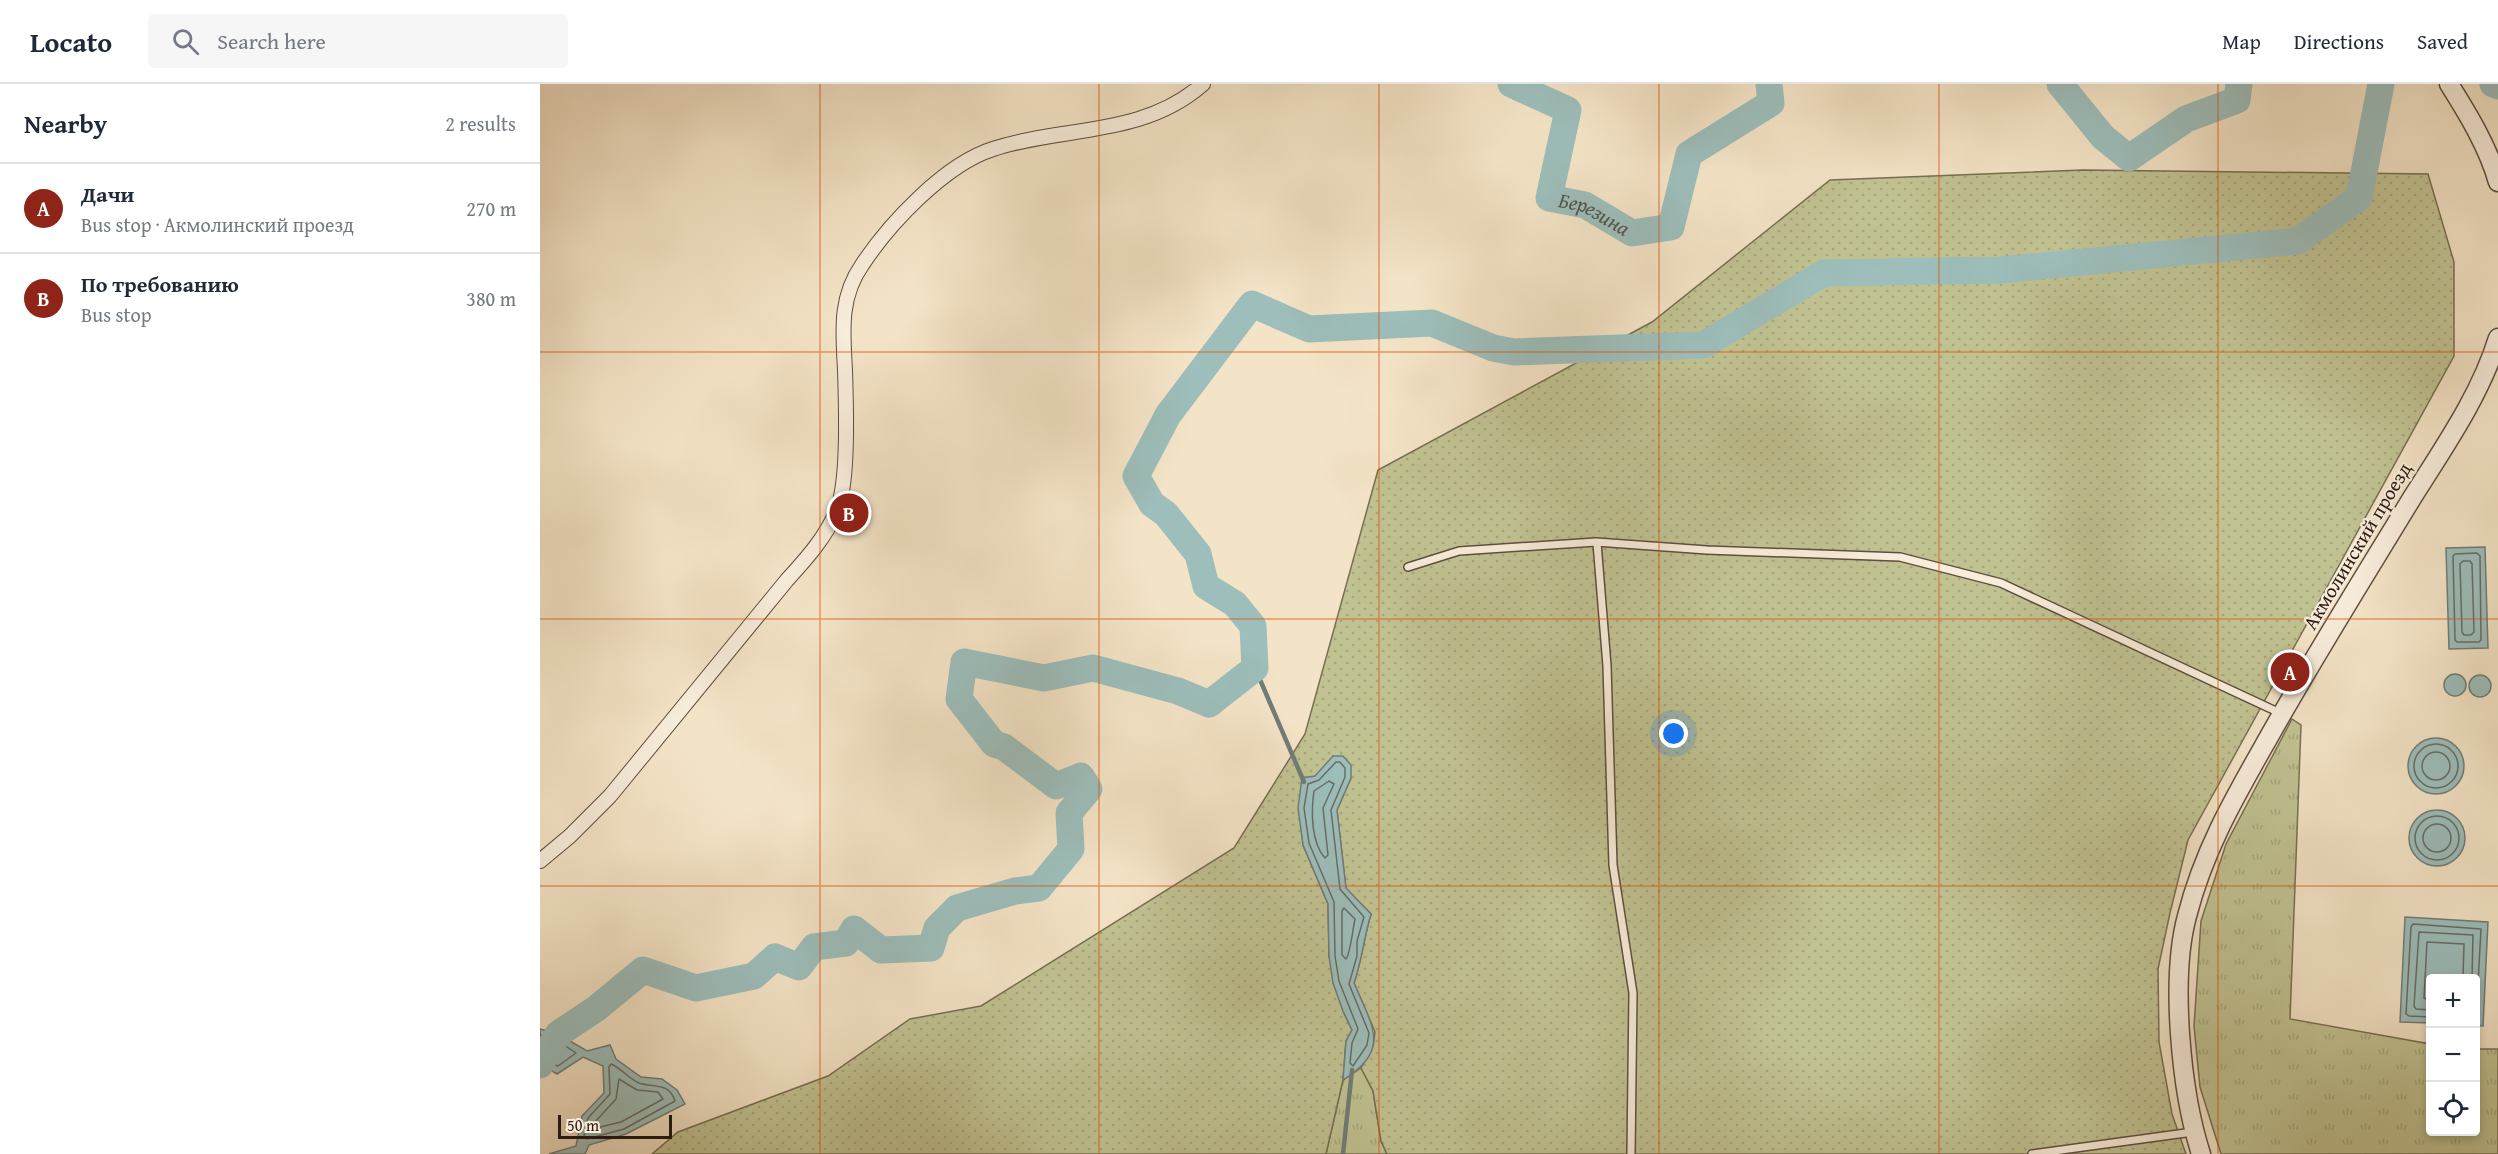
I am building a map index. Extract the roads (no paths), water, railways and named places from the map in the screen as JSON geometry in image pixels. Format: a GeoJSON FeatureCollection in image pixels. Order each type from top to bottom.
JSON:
{"type":"FeatureCollection","features":[{"type":"Feature","properties":{"kind":"street"},"geometry":{"type":"LineString","coordinates":[[540,861],[570,836],[610,796],[787,580],[813,552],[829,527],[842,495],[844,472],[845,370],[842,345],[845,301],[851,283],[861,265],[890,228],[946,176],[990,149],[1017,142],[1078,133],[1151,116],[1192,94],[1203,84]]}},
{"type":"Feature","properties":{"kind":"street"},"geometry":{"type":"LineString","coordinates":[[2449,84],[2467,112],[2494,167],[2498,182]]}},
{"type":"Feature","properties":{"kind":"street","name":"Акмолинский проезд"},"geometry":{"type":"LineString","coordinates":[[2201,1154],[2193,1132],[2180,1041],[2179,971],[2186,918],[2202,868],[2220,824],[2282,714],[2475,395],[2498,338]]}},
{"type":"Feature","properties":{"kind":"lane"},"geometry":{"type":"LineString","coordinates":[[1408,567],[1459,551],[1597,543],[1707,550],[1899,557],[2001,583],[2282,714]]}},
{"type":"Feature","properties":{"kind":"lane"},"geometry":{"type":"LineString","coordinates":[[1597,543],[1607,666],[1613,865],[1633,993],[1631,1154]]}},
{"type":"Feature","properties":{"kind":"lane"},"geometry":{"type":"LineString","coordinates":[[2032,1154],[2193,1132]]}},
{"type":"Feature","properties":{"kind":"water"},"geometry":{"type":"Polygon","coordinates":[[[2485,547],[2488,648],[2449,649],[2446,548],[2485,547]]]}},
{"type":"Feature","properties":{"kind":"water"},"geometry":{"type":"Polygon","coordinates":[[[2455,674],[2463,677],[2466,685],[2463,693],[2455,696],[2447,693],[2444,685],[2447,677],[2455,674]]]}},
{"type":"Feature","properties":{"kind":"water"},"geometry":{"type":"Polygon","coordinates":[[[2480,675],[2488,678],[2491,686],[2488,694],[2480,697],[2472,694],[2469,686],[2472,678],[2480,675]]]}},
{"type":"Feature","properties":{"kind":"water"},"geometry":{"type":"Polygon","coordinates":[[[2436,738],[2447,740],[2456,746],[2462,755],[2464,766],[2462,777],[2456,786],[2447,792],[2436,794],[2425,792],[2416,786],[2410,777],[2408,766],[2410,755],[2416,746],[2425,740],[2436,738]]]}},
{"type":"Feature","properties":{"kind":"water"},"geometry":{"type":"Polygon","coordinates":[[[1333,756],[1343,756],[1351,765],[1351,778],[1337,810],[1346,888],[1371,914],[1354,983],[1371,1025],[1374,1036],[1373,1047],[1368,1058],[1358,1069],[1343,1080],[1346,1041],[1352,1030],[1333,983],[1329,956],[1328,904],[1303,845],[1298,808],[1302,778],[1315,776],[1333,756]]]}},
{"type":"Feature","properties":{"kind":"water"},"geometry":{"type":"Polygon","coordinates":[[[2437,810],[2448,812],[2457,818],[2463,827],[2465,838],[2463,849],[2457,858],[2448,864],[2437,866],[2426,864],[2417,858],[2411,849],[2409,838],[2411,827],[2417,818],[2426,812],[2437,810]]]}},
{"type":"Feature","properties":{"kind":"water"},"geometry":{"type":"Polygon","coordinates":[[[2405,917],[2488,922],[2483,1026],[2480,1026],[2480,974],[2426,974],[2426,1023],[2400,1022],[2405,917]]]}},
{"type":"Feature","properties":{"kind":"water"},"geometry":{"type":"Polygon","coordinates":[[[540,1029],[558,1034],[587,1051],[610,1045],[616,1059],[641,1077],[662,1079],[677,1090],[685,1104],[626,1134],[589,1145],[585,1154],[549,1154],[576,1146],[582,1116],[604,1093],[603,1066],[583,1057],[557,1074],[540,1064],[540,1029]]]}},
{"type":"Feature","properties":{"kind":"waterway","name":"Березина"},"geometry":{"type":"LineString","coordinates":[[1511,84],[1568,110],[1549,198],[1585,205],[1632,233],[1671,227],[1689,154],[1771,103],[1769,84]]}},
{"type":"Feature","properties":{"kind":"waterway","name":"Березина"},"geometry":{"type":"LineString","coordinates":[[2060,84],[2103,137],[2129,158],[2186,119],[2237,100],[2239,84]]}},
{"type":"Feature","properties":{"kind":"waterway"},"geometry":{"type":"LineString","coordinates":[[540,1065],[558,1034],[597,1008],[643,970],[696,988],[754,976],[775,957],[799,967],[814,947],[846,943],[854,929],[881,950],[931,948],[937,928],[957,908],[1015,891],[1039,888],[1071,849],[1069,813],[1089,789],[1081,776],[1056,786],[1004,747],[994,744],[959,699],[964,662],[1044,678],[1093,668],[1178,691],[1209,704],[1255,668],[1253,626],[1235,604],[1206,586],[1198,554],[1166,514],[1152,504],[1136,476],[1168,415],[1252,304],[1309,329],[1432,323],[1493,348],[1514,352],[1703,345],[1824,273],[2001,270],[2298,241],[2359,198],[2381,84]]}},
{"type":"Feature","properties":{"kind":"waterway"},"geometry":{"type":"LineString","coordinates":[[2493,84],[2498,86]]}},
{"type":"Feature","properties":{"kind":"waterway"},"geometry":{"type":"LineString","coordinates":[[1255,668],[1304,782]]}},
{"type":"Feature","properties":{"kind":"waterway"},"geometry":{"type":"LineString","coordinates":[[1343,1154],[1352,1070]]}},
{"type":"Feature","properties":{"kind":"place","name":"По требованию"},"geometry":{"type":"Point","coordinates":[849,513]}},
{"type":"Feature","properties":{"kind":"place","name":"Дачи"},"geometry":{"type":"Point","coordinates":[2290,672]}}]}
